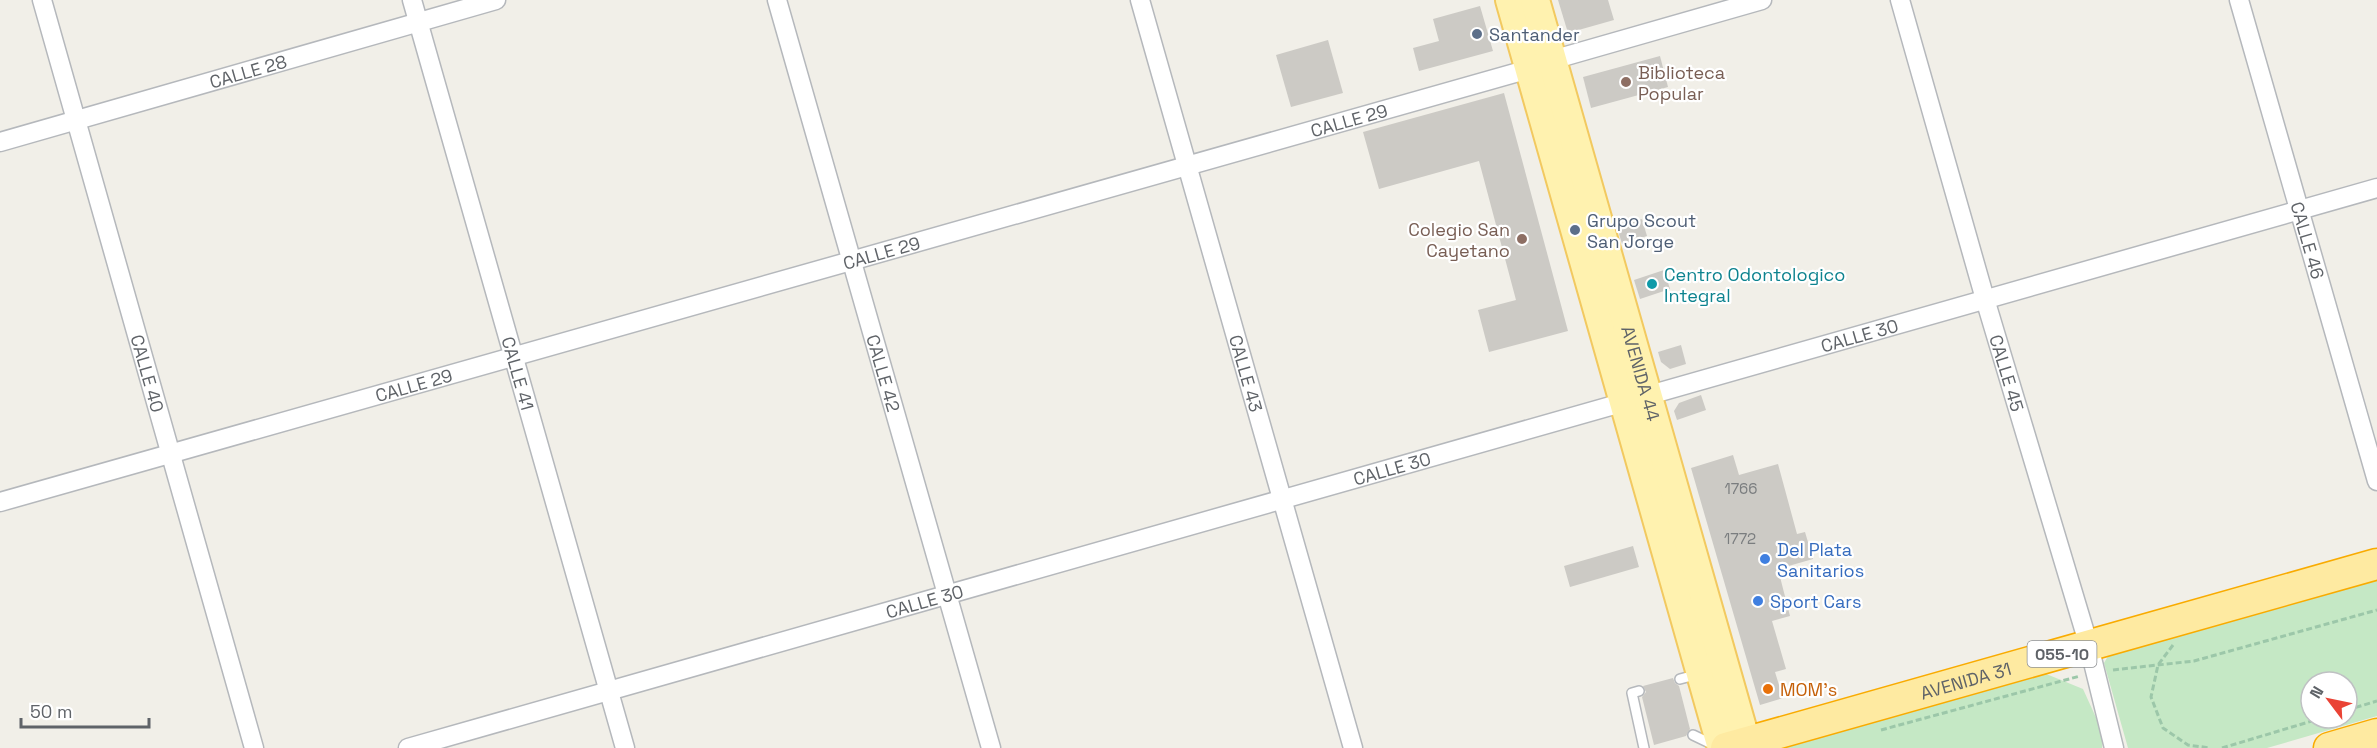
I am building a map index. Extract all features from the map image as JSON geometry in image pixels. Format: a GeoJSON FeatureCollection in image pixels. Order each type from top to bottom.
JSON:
{"type":"FeatureCollection","features":[{"type":"Feature","properties":{"kind":"highway","name":"AVENIDA 31"},"geometry":{"type":"LineString","coordinates":[[1733,747],[2377,564]]}},
{"type":"Feature","properties":{"kind":"highway"},"geometry":{"type":"LineString","coordinates":[[2329,748],[2377,734]]}},
{"type":"Feature","properties":{"kind":"main road","name":"AVENIDA 44"},"geometry":{"type":"LineString","coordinates":[[1510,0],[1540,64],[1733,747]]}},
{"type":"Feature","properties":{"kind":"main road","name":"AVENIDA 44"},"geometry":{"type":"LineString","coordinates":[[1535,0],[1540,64]]}},
{"type":"Feature","properties":{"kind":"main road","name":"AVENIDA 44"},"geometry":{"type":"LineString","coordinates":[[1635,399],[1690,676],[1733,747]]}},
{"type":"Feature","properties":{"kind":"street","name":"CALLE 40"},"geometry":{"type":"LineString","coordinates":[[42,0],[254,748]]}},
{"type":"Feature","properties":{"kind":"street","name":"CALLE 41"},"geometry":{"type":"LineString","coordinates":[[412,0],[625,748]]}},
{"type":"Feature","properties":{"kind":"street","name":"CALLE 28"},"geometry":{"type":"LineString","coordinates":[[0,142],[496,0]]}},
{"type":"Feature","properties":{"kind":"street","name":"CALLE 42"},"geometry":{"type":"LineString","coordinates":[[777,0],[991,748]]}},
{"type":"Feature","properties":{"kind":"street","name":"CALLE 43"},"geometry":{"type":"LineString","coordinates":[[1140,0],[1353,748]]}},
{"type":"Feature","properties":{"kind":"street","name":"CALLE 29"},"geometry":{"type":"LineString","coordinates":[[0,502],[1187,166],[1762,0]]}},
{"type":"Feature","properties":{"kind":"street","name":"CALLE 45"},"geometry":{"type":"LineString","coordinates":[[1900,0],[1985,299],[2089,646],[2114,748]]}},
{"type":"Feature","properties":{"kind":"street","name":"CALLE 46"},"geometry":{"type":"LineString","coordinates":[[2239,0],[2377,481]]}},
{"type":"Feature","properties":{"kind":"street","name":"CALLE 30"},"geometry":{"type":"LineString","coordinates":[[408,748],[2377,188]]}},
{"type":"Feature","properties":{"kind":"lane"},"geometry":{"type":"LineString","coordinates":[[1639,691],[1632,693],[1645,733],[1644,748]]}},
{"type":"Feature","properties":{"kind":"lane"},"geometry":{"type":"LineString","coordinates":[[1693,735],[1733,747]]}},
{"type":"Feature","properties":{"kind":"path"},"geometry":{"type":"LineString","coordinates":[[2178,639],[2158,665],[2151,697],[2163,728],[2188,745],[2210,748]]}},
{"type":"Feature","properties":{"kind":"path"},"geometry":{"type":"LineString","coordinates":[[2359,706],[2377,701]]}},
{"type":"Feature","properties":{"kind":"path"},"geometry":{"type":"LineString","coordinates":[[2222,748],[2299,725]]}},
{"type":"Feature","properties":{"kind":"green space"},"geometry":{"type":"Polygon","coordinates":[[[2377,574],[2377,716],[2359,721],[2359,670],[2299,670],[2299,730],[2329,730],[2267,748],[2128,748],[2104,663],[2111,651],[2377,574]]]}},
{"type":"Feature","properties":{"kind":"green space"},"geometry":{"type":"Polygon","coordinates":[[[2034,669],[2083,689],[2103,733],[2102,748],[1772,748],[2034,669]]]}},
{"type":"Feature","properties":{"kind":"building"},"geometry":{"type":"Polygon","coordinates":[[[1558,0],[1608,0],[1614,20],[1568,33],[1558,0]]]}},
{"type":"Feature","properties":{"kind":"building"},"geometry":{"type":"Polygon","coordinates":[[[1480,6],[1493,51],[1419,71],[1413,48],[1439,41],[1433,19],[1480,6]]]}},
{"type":"Feature","properties":{"kind":"building"},"geometry":{"type":"Polygon","coordinates":[[[1328,40],[1343,93],[1291,107],[1276,55],[1328,40]]]}},
{"type":"Feature","properties":{"kind":"building","name":"Biblioteca Popular"},"geometry":{"type":"Polygon","coordinates":[[[1660,56],[1668,87],[1591,108],[1583,77],[1660,56]]]}},
{"type":"Feature","properties":{"kind":"building","name":"Colegio San Cayetano"},"geometry":{"type":"Polygon","coordinates":[[[1504,93],[1568,331],[1489,352],[1478,310],[1516,300],[1479,161],[1379,189],[1363,132],[1504,93]]]}},
{"type":"Feature","properties":{"kind":"building"},"geometry":{"type":"Polygon","coordinates":[[[1642,219],[1647,236],[1622,244],[1617,227],[1642,219]]]}},
{"type":"Feature","properties":{"kind":"building","name":"Centro Odontologico Integral"},"geometry":{"type":"Polygon","coordinates":[[[1664,270],[1670,289],[1640,299],[1634,280],[1664,270]]]}},
{"type":"Feature","properties":{"kind":"building"},"geometry":{"type":"Polygon","coordinates":[[[1681,345],[1686,364],[1670,369],[1661,362],[1658,352],[1681,345]]]}},
{"type":"Feature","properties":{"kind":"building"},"geometry":{"type":"Polygon","coordinates":[[[1701,395],[1706,410],[1677,420],[1674,411],[1679,403],[1701,395]]]}},
{"type":"Feature","properties":{"kind":"building"},"geometry":{"type":"Polygon","coordinates":[[[1733,455],[1739,475],[1778,464],[1797,534],[1805,532],[1813,559],[1778,569],[1790,616],[1772,621],[1786,669],[1775,672],[1783,698],[1760,705],[1691,468],[1733,455]]]}},
{"type":"Feature","properties":{"kind":"building"},"geometry":{"type":"Polygon","coordinates":[[[1633,546],[1639,567],[1570,587],[1564,566],[1633,546]]]}},
{"type":"Feature","properties":{"kind":"building"},"geometry":{"type":"Polygon","coordinates":[[[1673,678],[1679,686],[1690,729],[1686,736],[1654,745],[1642,697],[1646,692],[1643,686],[1673,678]]]}},
{"type":"Feature","properties":{"kind":"place","name":"Santander"},"geometry":{"type":"Point","coordinates":[1477,34]}},
{"type":"Feature","properties":{"kind":"place","name":"Biblioteca Popular"},"geometry":{"type":"Point","coordinates":[1626,82]}},
{"type":"Feature","properties":{"kind":"place","name":"Grupo Scout San Jorge"},"geometry":{"type":"Point","coordinates":[1575,230]}},
{"type":"Feature","properties":{"kind":"place","name":"Colegio San Cayetano"},"geometry":{"type":"Point","coordinates":[1522,239]}},
{"type":"Feature","properties":{"kind":"place","name":"Centro Odontologico Integral"},"geometry":{"type":"Point","coordinates":[1652,284]}},
{"type":"Feature","properties":{"kind":"place","name":"Del Plata Sanitarios"},"geometry":{"type":"Point","coordinates":[1765,559]}},
{"type":"Feature","properties":{"kind":"place","name":"Sport Cars"},"geometry":{"type":"Point","coordinates":[1758,601]}},
{"type":"Feature","properties":{"kind":"place","name":"MOM's"},"geometry":{"type":"Point","coordinates":[1768,689]}}]}
